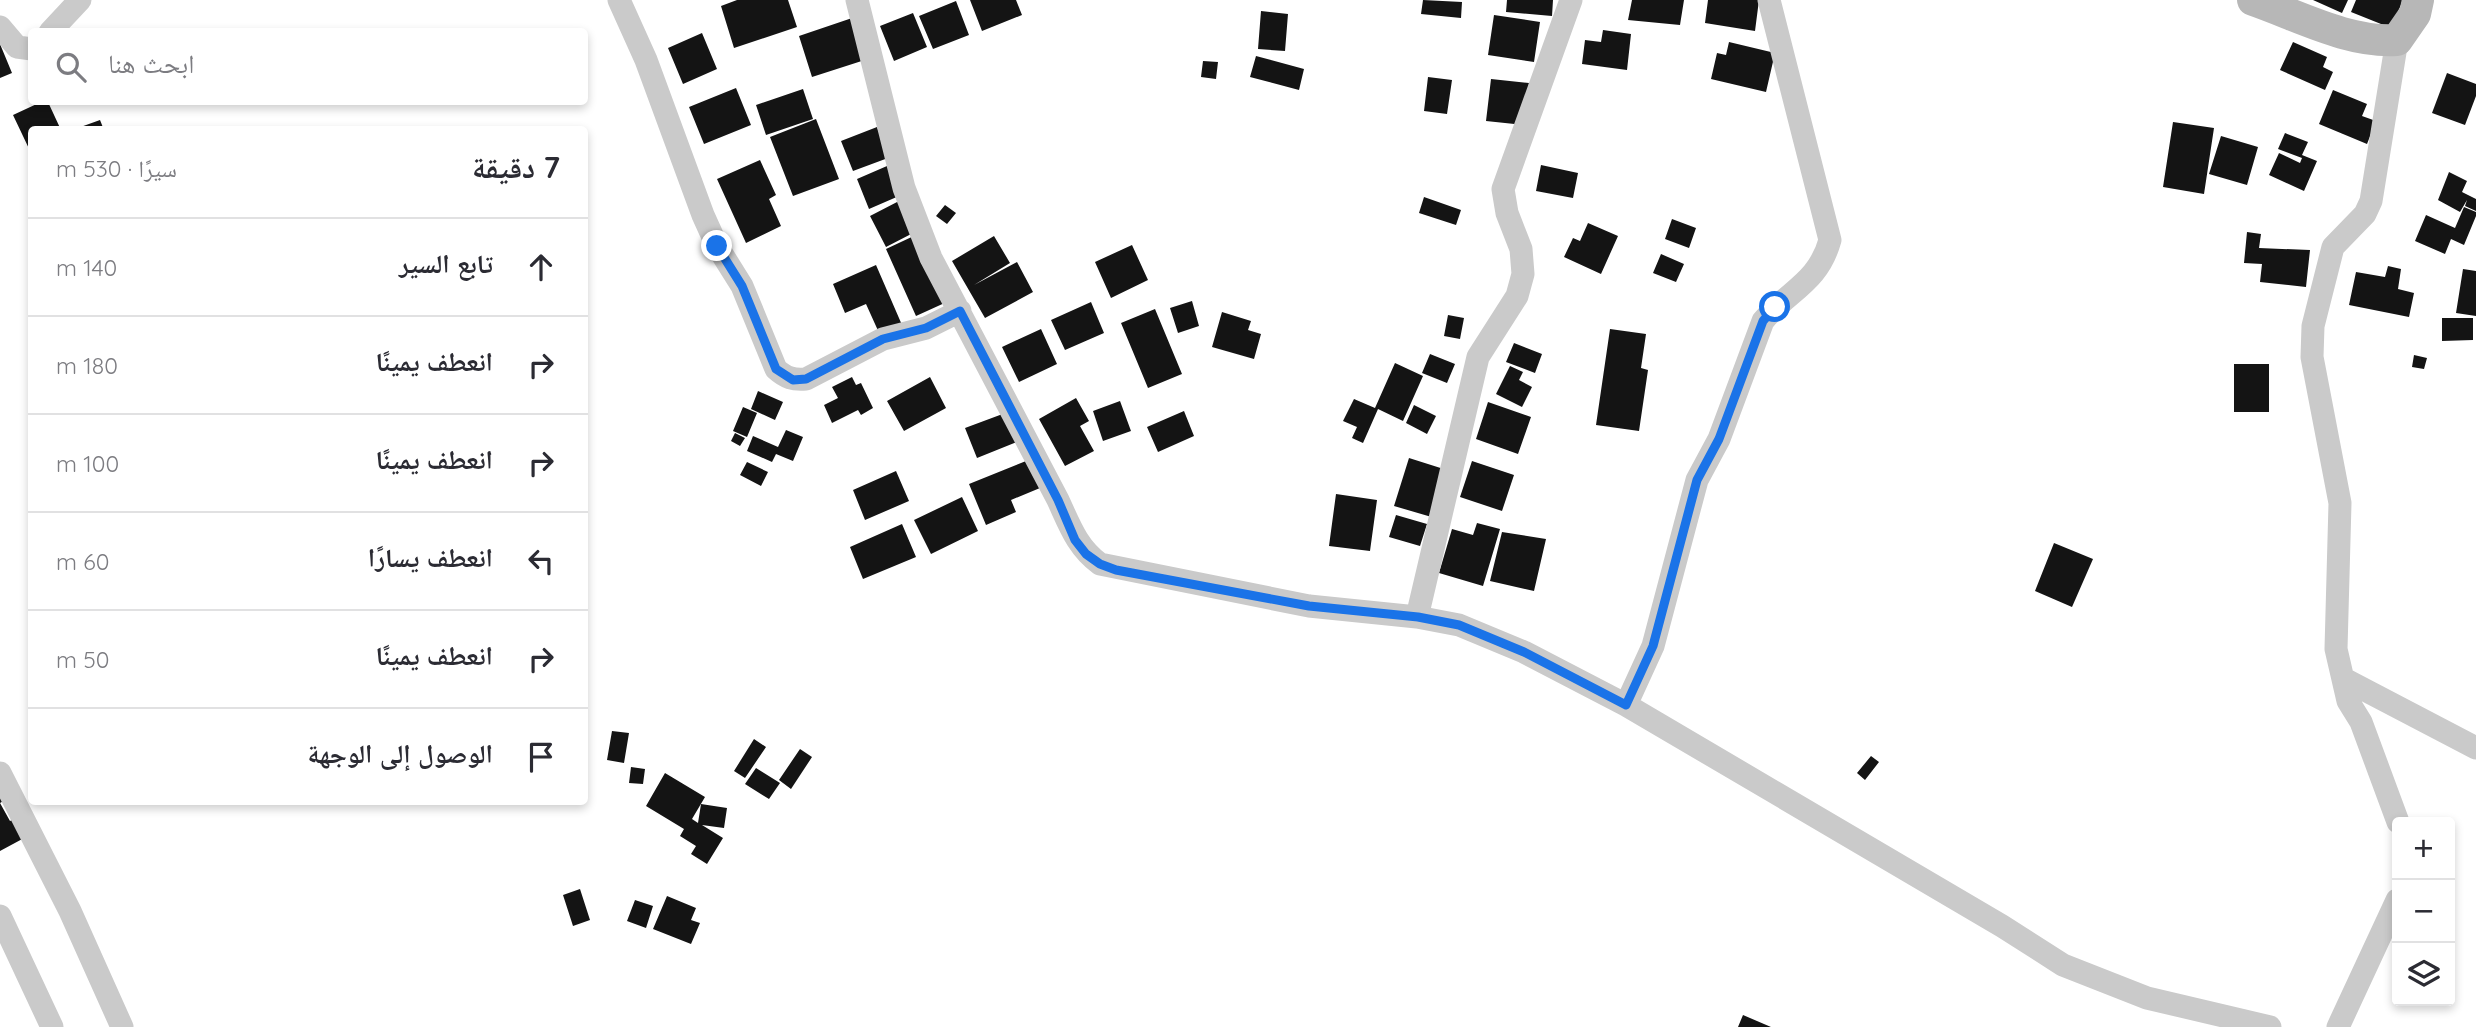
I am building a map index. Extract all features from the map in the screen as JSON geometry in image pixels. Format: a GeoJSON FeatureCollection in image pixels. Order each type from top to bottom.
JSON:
{"type":"FeatureCollection","features":[{"type":"Feature","properties":{"kind":"street"},"geometry":{"type":"LineString","coordinates":[[54,28],[80,0]]}},
{"type":"Feature","properties":{"kind":"street"},"geometry":{"type":"LineString","coordinates":[[619,0],[646,60],[703,215],[742,286],[776,369],[783,376],[793,380],[806,379],[883,339],[926,328],[960,311]]}},
{"type":"Feature","properties":{"kind":"street"},"geometry":{"type":"LineString","coordinates":[[857,0],[914,219],[1058,500],[1075,540],[1086,554],[1100,564],[1116,570],[1309,606],[1418,617],[1459,625],[1524,652],[1626,705],[2002,926],[2063,965],[2147,998],[2270,1027]]}},
{"type":"Feature","properties":{"kind":"street"},"geometry":{"type":"LineString","coordinates":[[1418,617],[1478,357],[1517,296],[1523,274],[1521,250],[1507,212],[1503,189],[1571,0]]}},
{"type":"Feature","properties":{"kind":"street"},"geometry":{"type":"LineString","coordinates":[[1626,705],[1656,636],[1697,480],[1719,439],[1763,321],[1775,307],[1815,274],[1824,260],[1830,240],[1769,0]]}},
{"type":"Feature","properties":{"kind":"street"},"geometry":{"type":"LineString","coordinates":[[2253,0],[2354,36],[2397,40]]}},
{"type":"Feature","properties":{"kind":"street"},"geometry":{"type":"LineString","coordinates":[[2396,817],[2361,723],[2348,701],[2336,649],[2340,503],[2312,357],[2313,326],[2333,247],[2365,214],[2371,201],[2397,40],[2415,14],[2418,0]]}},
{"type":"Feature","properties":{"kind":"street"},"geometry":{"type":"LineString","coordinates":[[0,26],[17,47],[28,48]]}},
{"type":"Feature","properties":{"kind":"street"},"geometry":{"type":"LineString","coordinates":[[2344,679],[2476,748]]}},
{"type":"Feature","properties":{"kind":"street"},"geometry":{"type":"LineString","coordinates":[[0,773],[70,911],[122,1027]]}},
{"type":"Feature","properties":{"kind":"street"},"geometry":{"type":"LineString","coordinates":[[2338,1027],[2392,911]]}},
{"type":"Feature","properties":{"kind":"street"},"geometry":{"type":"LineString","coordinates":[[0,916],[12,936],[52,1027]]}},
{"type":"Feature","properties":{"kind":"building"},"geometry":{"type":"Polygon","coordinates":[[[737,0],[788,0],[797,27],[734,48],[721,6],[737,0]]]}},
{"type":"Feature","properties":{"kind":"building"},"geometry":{"type":"Polygon","coordinates":[[[970,0],[1016,0],[1022,15],[982,31],[970,0]]]}},
{"type":"Feature","properties":{"kind":"building"},"geometry":{"type":"Polygon","coordinates":[[[1423,0],[1462,2],[1461,18],[1421,14],[1423,0]]]}},
{"type":"Feature","properties":{"kind":"building"},"geometry":{"type":"Polygon","coordinates":[[[1507,0],[1553,0],[1552,16],[1506,12],[1507,0]]]}},
{"type":"Feature","properties":{"kind":"building"},"geometry":{"type":"Polygon","coordinates":[[[1632,0],[1684,0],[1680,25],[1628,20],[1632,0]]]}},
{"type":"Feature","properties":{"kind":"building"},"geometry":{"type":"Polygon","coordinates":[[[1708,0],[1759,0],[1755,31],[1705,23],[1708,0]]]}},
{"type":"Feature","properties":{"kind":"building"},"geometry":{"type":"Polygon","coordinates":[[[2313,0],[2348,0],[2342,13],[2313,0]]]}},
{"type":"Feature","properties":{"kind":"building"},"geometry":{"type":"Polygon","coordinates":[[[2356,0],[2403,0],[2391,28],[2351,12],[2356,0]]]}},
{"type":"Feature","properties":{"kind":"building"},"geometry":{"type":"Polygon","coordinates":[[[956,1],[969,35],[933,49],[919,16],[956,1]]]}},
{"type":"Feature","properties":{"kind":"building"},"geometry":{"type":"Polygon","coordinates":[[[1261,11],[1288,14],[1285,51],[1258,49],[1261,11]]]}},
{"type":"Feature","properties":{"kind":"building"},"geometry":{"type":"Polygon","coordinates":[[[913,13],[927,47],[894,61],[880,26],[913,13]]]}},
{"type":"Feature","properties":{"kind":"building"},"geometry":{"type":"Polygon","coordinates":[[[1494,15],[1540,22],[1534,62],[1488,55],[1494,15]]]}},
{"type":"Feature","properties":{"kind":"building"},"geometry":{"type":"Polygon","coordinates":[[[858,16],[871,58],[812,77],[799,36],[858,16]]]}},
{"type":"Feature","properties":{"kind":"building"},"geometry":{"type":"Polygon","coordinates":[[[1603,30],[1631,34],[1627,70],[1582,64],[1585,40],[1601,42],[1603,30]]]}},
{"type":"Feature","properties":{"kind":"building"},"geometry":{"type":"Polygon","coordinates":[[[702,33],[717,69],[683,84],[668,48],[702,33]]]}},
{"type":"Feature","properties":{"kind":"building"},"geometry":{"type":"Polygon","coordinates":[[[1729,42],[1775,53],[1766,92],[1711,79],[1717,53],[1726,55],[1729,42]]]}},
{"type":"Feature","properties":{"kind":"building"},"geometry":{"type":"Polygon","coordinates":[[[2293,42],[2327,57],[2323,67],[2333,72],[2325,90],[2280,70],[2293,42]]]}},
{"type":"Feature","properties":{"kind":"building"},"geometry":{"type":"Polygon","coordinates":[[[0,44],[12,73],[0,78],[0,44]]]}},
{"type":"Feature","properties":{"kind":"building"},"geometry":{"type":"Polygon","coordinates":[[[1256,56],[1304,69],[1299,90],[1250,77],[1256,56]]]}},
{"type":"Feature","properties":{"kind":"building"},"geometry":{"type":"Polygon","coordinates":[[[1203,61],[1218,62],[1216,79],[1201,77],[1203,61]]]}},
{"type":"Feature","properties":{"kind":"building"},"geometry":{"type":"Polygon","coordinates":[[[2447,73],[2476,84],[2476,96],[2465,125],[2432,113],[2447,73]]]}},
{"type":"Feature","properties":{"kind":"building"},"geometry":{"type":"Polygon","coordinates":[[[1428,77],[1452,80],[1447,114],[1424,111],[1428,77]]]}},
{"type":"Feature","properties":{"kind":"building"},"geometry":{"type":"Polygon","coordinates":[[[1491,79],[1529,83],[1524,125],[1486,121],[1491,79]]]}},
{"type":"Feature","properties":{"kind":"building"},"geometry":{"type":"Polygon","coordinates":[[[736,88],[751,125],[704,144],[689,107],[736,88]]]}},
{"type":"Feature","properties":{"kind":"building"},"geometry":{"type":"Polygon","coordinates":[[[803,89],[813,119],[766,135],[756,105],[803,89]]]}},
{"type":"Feature","properties":{"kind":"building"},"geometry":{"type":"Polygon","coordinates":[[[2333,90],[2367,104],[2362,116],[2376,121],[2367,144],[2319,124],[2333,90]]]}},
{"type":"Feature","properties":{"kind":"building"},"geometry":{"type":"Polygon","coordinates":[[[35,105],[49,105],[59,126],[28,126],[28,147],[13,115],[35,105]]]}},
{"type":"Feature","properties":{"kind":"building"},"geometry":{"type":"Polygon","coordinates":[[[816,119],[839,179],[793,196],[770,137],[816,119]]]}},
{"type":"Feature","properties":{"kind":"building"},"geometry":{"type":"Polygon","coordinates":[[[100,120],[102,126],[83,126],[100,120]]]}},
{"type":"Feature","properties":{"kind":"building"},"geometry":{"type":"Polygon","coordinates":[[[2173,122],[2214,128],[2204,194],[2163,187],[2173,122]]]}},
{"type":"Feature","properties":{"kind":"building"},"geometry":{"type":"Polygon","coordinates":[[[877,127],[888,158],[853,171],[841,141],[877,127]]]}},
{"type":"Feature","properties":{"kind":"building"},"geometry":{"type":"Polygon","coordinates":[[[2285,133],[2308,142],[2302,155],[2317,161],[2304,191],[2269,175],[2279,153],[2300,163],[2302,158],[2278,149],[2285,133]]]}},
{"type":"Feature","properties":{"kind":"building"},"geometry":{"type":"Polygon","coordinates":[[[2221,136],[2258,147],[2247,185],[2209,174],[2221,136]]]}},
{"type":"Feature","properties":{"kind":"building"},"geometry":{"type":"Polygon","coordinates":[[[760,160],[776,195],[769,199],[781,226],[746,243],[717,179],[760,160]]]}},
{"type":"Feature","properties":{"kind":"building"},"geometry":{"type":"Polygon","coordinates":[[[1541,165],[1578,173],[1573,198],[1536,191],[1541,165]]]}},
{"type":"Feature","properties":{"kind":"building"},"geometry":{"type":"Polygon","coordinates":[[[887,166],[899,196],[869,209],[857,179],[887,166]]]}},
{"type":"Feature","properties":{"kind":"building"},"geometry":{"type":"Polygon","coordinates":[[[2449,172],[2467,181],[2462,192],[2476,199],[2476,211],[2465,206],[2467,200],[2460,212],[2438,200],[2449,172]]]}},
{"type":"Feature","properties":{"kind":"building"},"geometry":{"type":"Polygon","coordinates":[[[1424,197],[1461,210],[1456,225],[1419,213],[1424,197]]]}},
{"type":"Feature","properties":{"kind":"building"},"geometry":{"type":"Polygon","coordinates":[[[899,201],[915,232],[886,247],[870,216],[899,201]]]}},
{"type":"Feature","properties":{"kind":"building"},"geometry":{"type":"Polygon","coordinates":[[[945,205],[956,213],[947,224],[936,216],[945,205]]]}},
{"type":"Feature","properties":{"kind":"building"},"geometry":{"type":"Polygon","coordinates":[[[2464,207],[2476,212],[2476,216],[2464,245],[2451,239],[2445,254],[2415,241],[2426,215],[2455,228],[2464,207]]]}},
{"type":"Feature","properties":{"kind":"building"},"geometry":{"type":"Polygon","coordinates":[[[1672,219],[1696,228],[1689,248],[1665,239],[1672,219]]]}},
{"type":"Feature","properties":{"kind":"building"},"geometry":{"type":"Polygon","coordinates":[[[1588,223],[1618,236],[1601,274],[1564,257],[1573,238],[1580,241],[1588,223]]]}},
{"type":"Feature","properties":{"kind":"building"},"geometry":{"type":"Polygon","coordinates":[[[2247,232],[2261,234],[2259,248],[2310,250],[2306,287],[2260,282],[2262,264],[2244,263],[2247,232]]]}},
{"type":"Feature","properties":{"kind":"building"},"geometry":{"type":"Polygon","coordinates":[[[918,234],[949,301],[916,316],[886,249],[918,234]]]}},
{"type":"Feature","properties":{"kind":"building"},"geometry":{"type":"Polygon","coordinates":[[[994,236],[1010,263],[974,285],[1017,262],[1033,292],[985,318],[952,261],[994,236]]]}},
{"type":"Feature","properties":{"kind":"building"},"geometry":{"type":"Polygon","coordinates":[[[1132,245],[1148,280],[1111,298],[1095,262],[1132,245]]]}},
{"type":"Feature","properties":{"kind":"building"},"geometry":{"type":"Polygon","coordinates":[[[1661,254],[1684,264],[1676,282],[1653,273],[1661,254]]]}},
{"type":"Feature","properties":{"kind":"building"},"geometry":{"type":"Polygon","coordinates":[[[876,265],[902,325],[880,335],[866,304],[845,313],[833,284],[876,265]]]}},
{"type":"Feature","properties":{"kind":"building"},"geometry":{"type":"Polygon","coordinates":[[[2388,266],[2401,269],[2398,289],[2414,293],[2409,317],[2349,305],[2356,272],[2385,277],[2388,266]]]}},
{"type":"Feature","properties":{"kind":"building"},"geometry":{"type":"Polygon","coordinates":[[[2463,269],[2476,271],[2476,316],[2456,313],[2463,269]]]}},
{"type":"Feature","properties":{"kind":"building"},"geometry":{"type":"Polygon","coordinates":[[[1192,301],[1199,326],[1178,333],[1170,308],[1192,301]]]}},
{"type":"Feature","properties":{"kind":"building"},"geometry":{"type":"Polygon","coordinates":[[[1091,302],[1104,333],[1065,350],[1051,320],[1091,302]]]}},
{"type":"Feature","properties":{"kind":"building"},"geometry":{"type":"Polygon","coordinates":[[[1155,309],[1182,374],[1148,388],[1121,323],[1155,309]]]}},
{"type":"Feature","properties":{"kind":"building"},"geometry":{"type":"Polygon","coordinates":[[[1222,312],[1251,321],[1248,330],[1261,334],[1254,359],[1212,347],[1222,312]]]}},
{"type":"Feature","properties":{"kind":"building"},"geometry":{"type":"Polygon","coordinates":[[[1448,315],[1464,318],[1460,339],[1444,336],[1448,315]]]}},
{"type":"Feature","properties":{"kind":"building"},"geometry":{"type":"Polygon","coordinates":[[[2442,318],[2473,318],[2473,340],[2442,341],[2442,318]]]}},
{"type":"Feature","properties":{"kind":"building"},"geometry":{"type":"Polygon","coordinates":[[[1041,329],[1057,364],[1019,382],[1002,347],[1041,329]]]}},
{"type":"Feature","properties":{"kind":"building"},"geometry":{"type":"Polygon","coordinates":[[[1610,329],[1646,334],[1641,368],[1648,370],[1639,431],[1596,425],[1610,329]]]}},
{"type":"Feature","properties":{"kind":"building"},"geometry":{"type":"Polygon","coordinates":[[[1514,343],[1542,354],[1535,373],[1506,362],[1514,343]]]}},
{"type":"Feature","properties":{"kind":"building"},"geometry":{"type":"Polygon","coordinates":[[[1430,354],[1455,364],[1447,383],[1422,373],[1430,354]]]}},
{"type":"Feature","properties":{"kind":"building"},"geometry":{"type":"Polygon","coordinates":[[[2414,355],[2427,358],[2424,369],[2412,367],[2414,355]]]}},
{"type":"Feature","properties":{"kind":"building"},"geometry":{"type":"Polygon","coordinates":[[[1395,363],[1423,376],[1403,421],[1378,409],[1363,443],[1352,438],[1357,427],[1343,421],[1354,399],[1375,408],[1395,363]]]}},
{"type":"Feature","properties":{"kind":"building"},"geometry":{"type":"Polygon","coordinates":[[[2234,364],[2269,364],[2269,412],[2234,412],[2234,364]]]}},
{"type":"Feature","properties":{"kind":"building"},"geometry":{"type":"Polygon","coordinates":[[[1510,366],[1523,372],[1519,380],[1532,387],[1522,407],[1496,394],[1510,366]]]}},
{"type":"Feature","properties":{"kind":"building"},"geometry":{"type":"Polygon","coordinates":[[[852,377],[856,385],[861,383],[873,408],[861,415],[858,410],[832,423],[824,405],[838,398],[832,387],[852,377]]]}},
{"type":"Feature","properties":{"kind":"building"},"geometry":{"type":"Polygon","coordinates":[[[930,377],[946,408],[904,431],[887,401],[930,377]]]}},
{"type":"Feature","properties":{"kind":"building"},"geometry":{"type":"Polygon","coordinates":[[[758,391],[783,402],[775,420],[751,409],[758,391]]]}},
{"type":"Feature","properties":{"kind":"building"},"geometry":{"type":"Polygon","coordinates":[[[1076,398],[1089,421],[1080,426],[1094,451],[1065,466],[1039,419],[1076,398]]]}},
{"type":"Feature","properties":{"kind":"building"},"geometry":{"type":"Polygon","coordinates":[[[1120,401],[1131,431],[1103,441],[1093,411],[1120,401]]]}},
{"type":"Feature","properties":{"kind":"building"},"geometry":{"type":"Polygon","coordinates":[[[1488,402],[1531,417],[1518,454],[1476,439],[1488,402]]]}},
{"type":"Feature","properties":{"kind":"building"},"geometry":{"type":"Polygon","coordinates":[[[1414,405],[1436,416],[1427,434],[1406,423],[1414,405]]]}},
{"type":"Feature","properties":{"kind":"building"},"geometry":{"type":"Polygon","coordinates":[[[743,407],[757,413],[747,437],[733,431],[743,407]]]}},
{"type":"Feature","properties":{"kind":"building"},"geometry":{"type":"Polygon","coordinates":[[[1016,409],[1027,438],[977,458],[965,428],[1016,409]]]}},
{"type":"Feature","properties":{"kind":"building"},"geometry":{"type":"Polygon","coordinates":[[[1184,411],[1194,436],[1158,452],[1147,427],[1184,411]]]}},
{"type":"Feature","properties":{"kind":"building"},"geometry":{"type":"Polygon","coordinates":[[[786,430],[803,437],[793,461],[776,454],[772,462],[747,451],[753,436],[778,447],[786,430]]]}},
{"type":"Feature","properties":{"kind":"building"},"geometry":{"type":"Polygon","coordinates":[[[735,433],[745,438],[740,446],[731,441],[735,433]]]}},
{"type":"Feature","properties":{"kind":"building"},"geometry":{"type":"Polygon","coordinates":[[[1041,455],[1052,483],[1011,500],[1016,512],[986,525],[969,484],[1041,455]]]}},
{"type":"Feature","properties":{"kind":"building"},"geometry":{"type":"Polygon","coordinates":[[[1409,458],[1450,471],[1435,518],[1394,506],[1409,458]]]}},
{"type":"Feature","properties":{"kind":"building"},"geometry":{"type":"Polygon","coordinates":[[[1472,461],[1514,475],[1502,511],[1460,497],[1472,461]]]}},
{"type":"Feature","properties":{"kind":"building"},"geometry":{"type":"Polygon","coordinates":[[[747,462],[768,472],[761,486],[740,475],[747,462]]]}},
{"type":"Feature","properties":{"kind":"building"},"geometry":{"type":"Polygon","coordinates":[[[896,471],[909,501],[865,520],[853,490],[896,471]]]}},
{"type":"Feature","properties":{"kind":"building"},"geometry":{"type":"Polygon","coordinates":[[[1336,494],[1377,500],[1370,551],[1329,546],[1336,494]]]}},
{"type":"Feature","properties":{"kind":"building"},"geometry":{"type":"Polygon","coordinates":[[[962,497],[978,531],[931,554],[914,520],[962,497]]]}},
{"type":"Feature","properties":{"kind":"building"},"geometry":{"type":"Polygon","coordinates":[[[1396,515],[1427,524],[1420,546],[1389,537],[1396,515]]]}},
{"type":"Feature","properties":{"kind":"building"},"geometry":{"type":"Polygon","coordinates":[[[1477,523],[1500,529],[1483,586],[1439,573],[1452,529],[1473,535],[1477,523]]]}},
{"type":"Feature","properties":{"kind":"building"},"geometry":{"type":"Polygon","coordinates":[[[902,524],[916,557],[863,579],[850,547],[902,524]]]}},
{"type":"Feature","properties":{"kind":"building"},"geometry":{"type":"Polygon","coordinates":[[[1502,532],[1546,539],[1534,591],[1490,581],[1502,532]]]}},
{"type":"Feature","properties":{"kind":"building"},"geometry":{"type":"Polygon","coordinates":[[[2054,543],[2093,559],[2072,607],[2035,591],[2054,543]]]}},
{"type":"Feature","properties":{"kind":"building"},"geometry":{"type":"Polygon","coordinates":[[[612,731],[629,733],[624,763],[607,760],[612,731]]]}},
{"type":"Feature","properties":{"kind":"building"},"geometry":{"type":"Polygon","coordinates":[[[754,739],[766,747],[745,778],[734,771],[754,739]]]}},
{"type":"Feature","properties":{"kind":"building"},"geometry":{"type":"Polygon","coordinates":[[[800,749],[812,757],[791,789],[779,780],[800,749]]]}},
{"type":"Feature","properties":{"kind":"building"},"geometry":{"type":"Polygon","coordinates":[[[1871,756],[1879,762],[1865,780],[1857,773],[1871,756]]]}},
{"type":"Feature","properties":{"kind":"building"},"geometry":{"type":"Polygon","coordinates":[[[631,767],[645,769],[643,784],[629,783],[631,767]]]}},
{"type":"Feature","properties":{"kind":"building"},"geometry":{"type":"Polygon","coordinates":[[[756,768],[780,783],[769,799],[745,784],[756,768]]]}},
{"type":"Feature","properties":{"kind":"building"},"geometry":{"type":"Polygon","coordinates":[[[665,773],[705,797],[692,819],[698,823],[701,804],[727,808],[724,828],[702,825],[723,838],[707,864],[691,854],[696,846],[680,836],[684,829],[646,806],[665,773]]]}},
{"type":"Feature","properties":{"kind":"building"},"geometry":{"type":"Polygon","coordinates":[[[0,785],[7,799],[0,803],[0,785]]]}},
{"type":"Feature","properties":{"kind":"building"},"geometry":{"type":"Polygon","coordinates":[[[0,803],[10,821],[16,818],[26,837],[0,851],[0,803]]]}},
{"type":"Feature","properties":{"kind":"building"},"geometry":{"type":"Polygon","coordinates":[[[580,889],[590,920],[573,926],[563,895],[580,889]]]}},
{"type":"Feature","properties":{"kind":"building"},"geometry":{"type":"Polygon","coordinates":[[[667,896],[696,908],[691,920],[700,923],[691,944],[653,929],[667,896]]]}},
{"type":"Feature","properties":{"kind":"building"},"geometry":{"type":"Polygon","coordinates":[[[635,900],[653,906],[646,928],[627,921],[635,900]]]}},
{"type":"Feature","properties":{"kind":"building"},"geometry":{"type":"Polygon","coordinates":[[[1743,1015],[1771,1027],[1738,1027],[1743,1015]]]}},
{"type":"Feature","properties":{"kind":"route"},"geometry":{"type":"LineString","coordinates":[[717,246],[742,286],[776,369],[793,380],[806,379],[883,339],[926,328],[960,311],[1058,500],[1075,540],[1086,554],[1100,564],[1116,570],[1309,606],[1418,617],[1459,625],[1524,652],[1626,705],[1653,646],[1697,480],[1719,439],[1763,321],[1775,307]]}}]}
